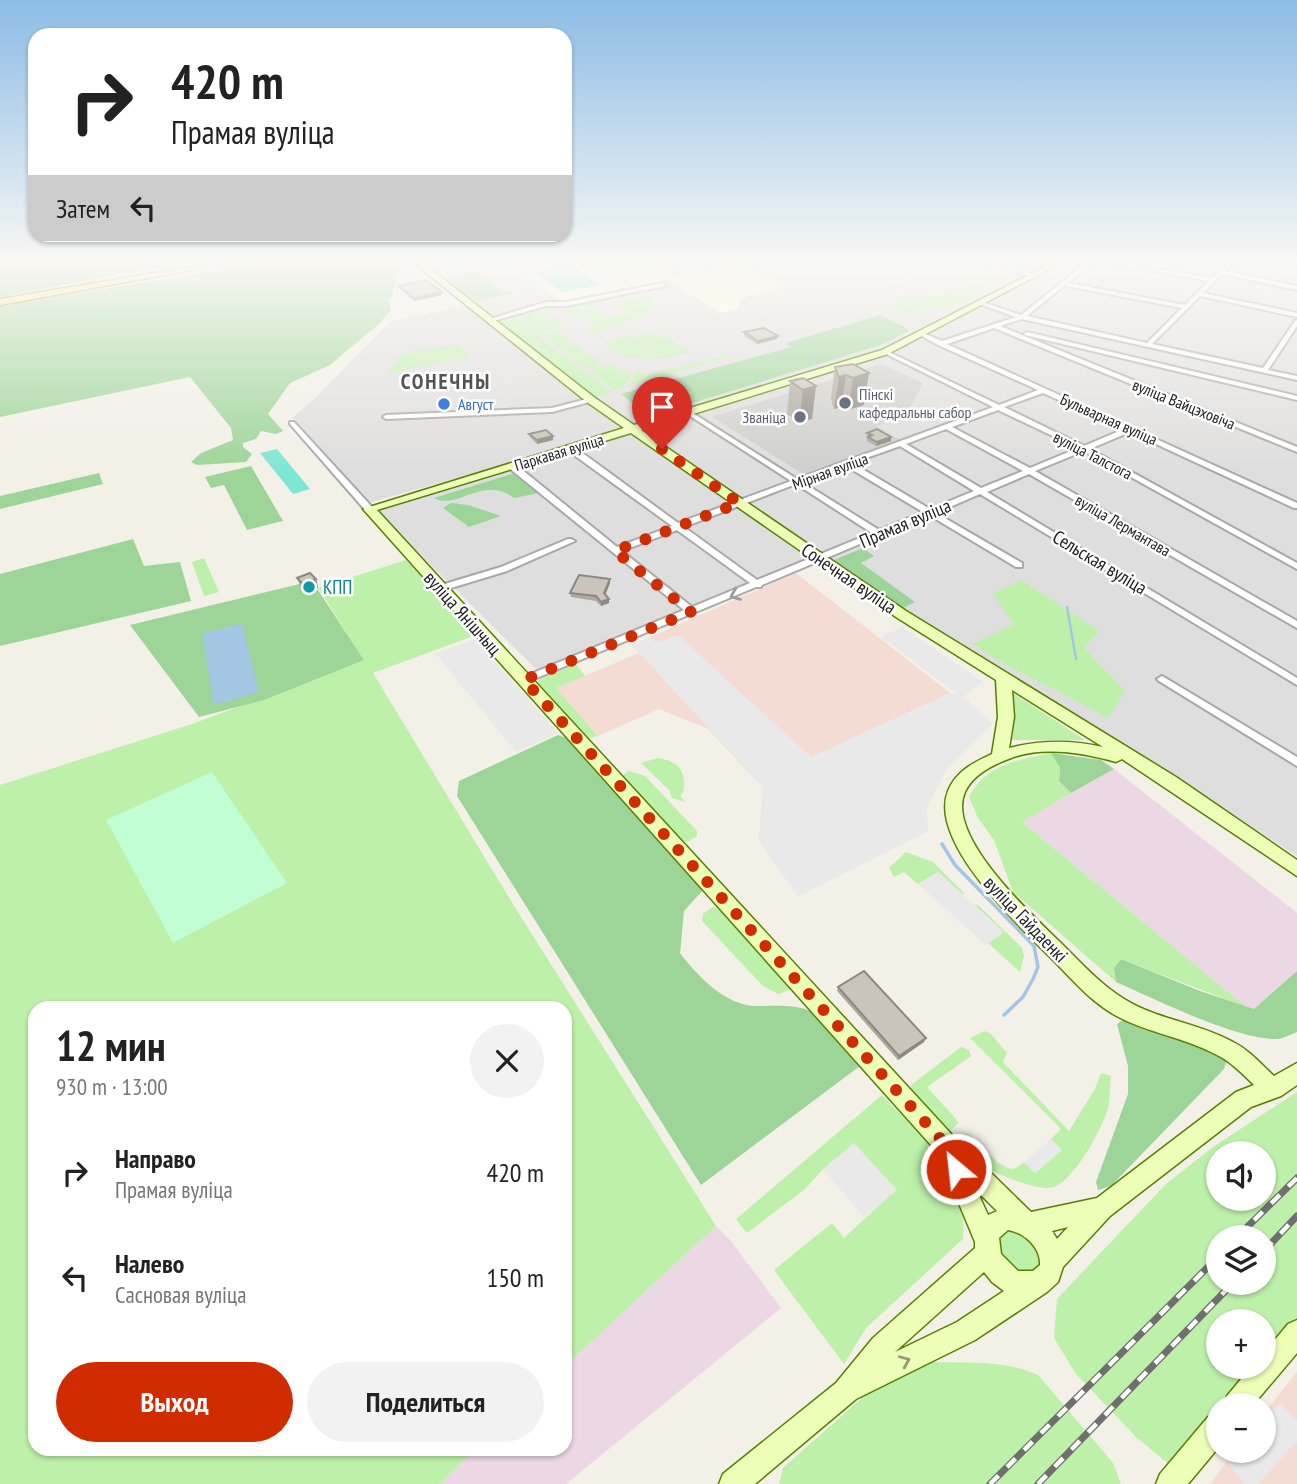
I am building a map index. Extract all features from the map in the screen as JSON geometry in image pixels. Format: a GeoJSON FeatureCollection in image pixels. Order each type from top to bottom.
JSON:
{"type":"FeatureCollection","features":[{"type":"Feature","properties":{"kind":"street","name":"Сонечная вуліца"},"geometry":{"type":"LineString","coordinates":[[505,332],[591,400],[820,559],[1201,802],[1297,869]]}},
{"type":"Feature","properties":{"kind":"street","name":"Паркавая вуліца"},"geometry":{"type":"LineString","coordinates":[[369,509],[885,352],[924,332]]}},
{"type":"Feature","properties":{"kind":"street"},"geometry":{"type":"LineString","coordinates":[[940,344],[975,332]]}},
{"type":"Feature","properties":{"kind":"street","name":"вуліца Вайцэховіча"},"geometry":{"type":"LineString","coordinates":[[1009,332],[1297,450]]}},
{"type":"Feature","properties":{"kind":"street"},"geometry":{"type":"LineString","coordinates":[[1020,332],[1297,398]]}},
{"type":"Feature","properties":{"kind":"street"},"geometry":{"type":"LineString","coordinates":[[1088,332],[1297,378]]}},
{"type":"Feature","properties":{"kind":"street"},"geometry":{"type":"LineString","coordinates":[[1147,346],[1161,332]]}},
{"type":"Feature","properties":{"kind":"street"},"geometry":{"type":"LineString","coordinates":[[1264,371],[1290,332]]}},
{"type":"Feature","properties":{"kind":"street","name":"Бульварная вуліца"},"geometry":{"type":"LineString","coordinates":[[921,334],[1297,506]]}},
{"type":"Feature","properties":{"kind":"street"},"geometry":{"type":"LineString","coordinates":[[1288,335],[1297,337]]}},
{"type":"Feature","properties":{"kind":"street","name":"вуліца Талстога"},"geometry":{"type":"LineString","coordinates":[[885,352],[1083,448],[1297,566]]}},
{"type":"Feature","properties":{"kind":"street","name":"Мірная вуліца"},"geometry":{"type":"LineString","coordinates":[[615,551],[1044,390]]}},
{"type":"Feature","properties":{"kind":"street"},"geometry":{"type":"LineString","coordinates":[[386,417],[552,410],[591,400]]}},
{"type":"Feature","properties":{"kind":"street"},"geometry":{"type":"LineString","coordinates":[[689,413],[879,534]]}},
{"type":"Feature","properties":{"kind":"street","name":"вуліца Янішчыц"},"geometry":{"type":"LineString","coordinates":[[292,423],[946,1145],[1048,1245],[1045,1273]]}},
{"type":"Feature","properties":{"kind":"street","name":"вуліца Лермантава"},"geometry":{"type":"LineString","coordinates":[[948,427],[1297,625]]}},
{"type":"Feature","properties":{"kind":"street","name":"Прамая вуліца"},"geometry":{"type":"LineString","coordinates":[[524,680],[1131,429]]}},
{"type":"Feature","properties":{"kind":"street","name":"Сельская вуліца"},"geometry":{"type":"LineString","coordinates":[[902,444],[1297,682]]}},
{"type":"Feature","properties":{"kind":"street"},"geometry":{"type":"LineString","coordinates":[[570,448],[758,585]]}},
{"type":"Feature","properties":{"kind":"street"},"geometry":{"type":"LineString","coordinates":[[848,464],[1019,565]]}},
{"type":"Feature","properties":{"kind":"street"},"geometry":{"type":"LineString","coordinates":[[512,466],[691,612]]}},
{"type":"Feature","properties":{"kind":"street"},"geometry":{"type":"LineString","coordinates":[[442,588],[504,569],[571,541]]}},
{"type":"Feature","properties":{"kind":"street"},"geometry":{"type":"LineString","coordinates":[[999,756],[1005,737],[1007,713],[1003,678]]}},
{"type":"Feature","properties":{"kind":"street"},"geometry":{"type":"LineString","coordinates":[[1162,679],[1297,762]]}},
{"type":"Feature","properties":{"kind":"street","name":"вуліца Гайдаенкі"},"geometry":{"type":"LineString","coordinates":[[1135,761],[1094,750],[1056,746],[1022,749],[999,756],[970,773],[958,789],[955,798],[958,832],[984,877],[1107,999],[1130,1012],[1226,1048],[1273,1089]]}},
{"type":"Feature","properties":{"kind":"street"},"geometry":{"type":"LineString","coordinates":[[946,1145],[996,1269],[1012,1281],[1030,1285],[1045,1273],[1102,1208],[1244,1099],[1273,1089],[1297,1073]]}},
{"type":"Feature","properties":{"kind":"street"},"geometry":{"type":"LineString","coordinates":[[733,1484],[845,1392],[882,1347],[987,1246],[989,1229],[1000,1220],[1027,1222],[1102,1208]]}},
{"type":"Feature","properties":{"kind":"street"},"geometry":{"type":"LineString","coordinates":[[845,1392],[966,1331],[1045,1273]]}},
{"type":"Feature","properties":{"kind":"street"},"geometry":{"type":"LineString","coordinates":[[1246,1393],[1297,1333]]}},
{"type":"Feature","properties":{"kind":"street"},"geometry":{"type":"LineString","coordinates":[[1170,1484],[1206,1441]]}},
{"type":"Feature","properties":{"kind":"shaded area"},"geometry":{"type":"Polygon","coordinates":[[[380,332],[503,332],[631,429],[368,503],[292,418],[380,332]]]}},
{"type":"Feature","properties":{"kind":"shaded area"},"geometry":{"type":"Polygon","coordinates":[[[509,332],[922,332],[884,352],[635,428],[575,386],[509,332]]]}},
{"type":"Feature","properties":{"kind":"shaded area"},"geometry":{"type":"Polygon","coordinates":[[[927,332],[1297,332],[1297,856],[1138,754],[1089,731],[820,556],[538,671],[375,510],[887,353],[927,332]]]}},
{"type":"Feature","properties":{"kind":"shaded area"},"geometry":{"type":"Polygon","coordinates":[[[881,364],[923,383],[907,414],[876,426],[900,440],[803,474],[712,417],[881,364]]]}},
{"type":"Feature","properties":{"kind":"shaded area"},"geometry":{"type":"Polygon","coordinates":[[[277,449],[310,489],[293,494],[260,453],[277,449]]]}},
{"type":"Feature","properties":{"kind":"shaded area"},"geometry":{"type":"Polygon","coordinates":[[[796,573],[950,693],[963,697],[992,724],[946,770],[926,808],[928,831],[798,896],[759,840],[763,787],[708,729],[659,709],[598,736],[556,688],[639,653],[632,645],[796,573]]]}},
{"type":"Feature","properties":{"kind":"shaded area"},"geometry":{"type":"Polygon","coordinates":[[[242,624],[259,692],[214,705],[202,633],[242,624]]]}},
{"type":"Feature","properties":{"kind":"shaded area"},"geometry":{"type":"Polygon","coordinates":[[[902,627],[983,682],[963,697],[992,724],[946,770],[926,808],[928,831],[798,896],[759,840],[763,787],[632,645],[648,638],[658,642],[678,635],[811,757],[950,693],[960,696],[881,637],[902,627]]]}},
{"type":"Feature","properties":{"kind":"shaded area"},"geometry":{"type":"Polygon","coordinates":[[[475,639],[558,733],[516,752],[436,654],[475,639]]]}},
{"type":"Feature","properties":{"kind":"shaded area"},"geometry":{"type":"Polygon","coordinates":[[[1114,769],[1297,913],[1297,971],[1254,1009],[1246,1007],[1021,821],[1114,769]]]}},
{"type":"Feature","properties":{"kind":"shaded area"},"geometry":{"type":"Polygon","coordinates":[[[938,872],[1001,929],[1002,934],[986,945],[918,884],[938,872]]]}},
{"type":"Feature","properties":{"kind":"shaded area"},"geometry":{"type":"Polygon","coordinates":[[[1051,1139],[1062,1150],[1035,1173],[1024,1162],[1051,1139]]]}},
{"type":"Feature","properties":{"kind":"shaded area"},"geometry":{"type":"Polygon","coordinates":[[[854,1143],[897,1190],[864,1217],[823,1169],[854,1143]]]}},
{"type":"Feature","properties":{"kind":"shaded area"},"geometry":{"type":"Polygon","coordinates":[[[716,1226],[730,1240],[781,1308],[566,1484],[439,1484],[469,1456],[572,1456],[572,1360],[716,1226]]]}},
{"type":"Feature","properties":{"kind":"shaded area"},"geometry":{"type":"Polygon","coordinates":[[[1297,1371],[1297,1484],[1210,1484],[1226,1463],[1276,1463],[1276,1398],[1297,1371]]]}},
{"type":"Feature","properties":{"kind":"shaded area"},"geometry":{"type":"Polygon","coordinates":[[[1280,1403],[1297,1421],[1297,1441],[1258,1484],[1245,1484],[1228,1463],[1276,1463],[1276,1408],[1280,1403]]]}},
{"type":"Feature","properties":{"kind":"green space"},"geometry":{"type":"Polygon","coordinates":[[[0,332],[369,332],[330,365],[290,383],[268,414],[283,431],[276,434],[261,431],[256,439],[243,443],[243,447],[252,454],[246,462],[197,465],[191,462],[201,453],[233,440],[231,428],[190,377],[0,417],[0,332]]]}},
{"type":"Feature","properties":{"kind":"green space"},"geometry":{"type":"Polygon","coordinates":[[[510,332],[534,332],[612,393],[595,397],[510,332]]]}},
{"type":"Feature","properties":{"kind":"green space"},"geometry":{"type":"Polygon","coordinates":[[[560,332],[597,362],[604,364],[587,369],[541,334],[560,332]]]}},
{"type":"Feature","properties":{"kind":"green space"},"geometry":{"type":"Polygon","coordinates":[[[656,332],[690,352],[648,361],[644,358],[621,357],[623,356],[603,342],[656,332]]]}},
{"type":"Feature","properties":{"kind":"green space"},"geometry":{"type":"Polygon","coordinates":[[[822,332],[906,332],[881,345],[650,416],[621,394],[791,347],[786,343],[822,332]]]}},
{"type":"Feature","properties":{"kind":"green space"},"geometry":{"type":"Polygon","coordinates":[[[457,344],[470,356],[386,374],[404,353],[411,354],[414,348],[417,347],[423,352],[457,344]]]}},
{"type":"Feature","properties":{"kind":"green space"},"geometry":{"type":"Polygon","coordinates":[[[729,354],[732,356],[627,387],[639,370],[645,375],[651,374],[729,354]]]}},
{"type":"Feature","properties":{"kind":"green space"},"geometry":{"type":"Polygon","coordinates":[[[614,364],[620,372],[634,372],[622,388],[615,390],[588,371],[614,364]]]}},
{"type":"Feature","properties":{"kind":"green space"},"geometry":{"type":"Polygon","coordinates":[[[251,466],[283,521],[247,530],[224,485],[211,488],[205,477],[251,466]]]}},
{"type":"Feature","properties":{"kind":"green space"},"geometry":{"type":"Polygon","coordinates":[[[99,473],[103,484],[0,509],[0,496],[99,473]]]}},
{"type":"Feature","properties":{"kind":"green space"},"geometry":{"type":"Polygon","coordinates":[[[515,473],[539,493],[514,498],[492,490],[452,500],[434,498],[515,473]]]}},
{"type":"Feature","properties":{"kind":"green space"},"geometry":{"type":"Polygon","coordinates":[[[451,503],[468,505],[501,516],[469,527],[443,508],[451,503]]]}},
{"type":"Feature","properties":{"kind":"green space"},"geometry":{"type":"Polygon","coordinates":[[[133,539],[144,566],[180,562],[191,601],[0,646],[0,574],[133,539]]]}},
{"type":"Feature","properties":{"kind":"green space"},"geometry":{"type":"Polygon","coordinates":[[[863,548],[874,556],[861,563],[915,602],[903,608],[834,560],[863,548]]]}},
{"type":"Feature","properties":{"kind":"green space"},"geometry":{"type":"Polygon","coordinates":[[[204,558],[219,592],[204,596],[192,562],[204,558]]]}},
{"type":"Feature","properties":{"kind":"green space"},"geometry":{"type":"Polygon","coordinates":[[[406,560],[476,635],[373,673],[511,901],[716,1226],[572,1360],[572,1001],[28,1001],[28,1456],[469,1456],[439,1484],[0,1484],[0,785],[192,724],[364,660],[318,588],[406,560]]]}},
{"type":"Feature","properties":{"kind":"green space"},"geometry":{"type":"Polygon","coordinates":[[[1021,580],[1099,631],[1084,648],[1125,691],[1108,718],[1005,664],[973,644],[1014,624],[993,594],[1021,580]]]}},
{"type":"Feature","properties":{"kind":"green space"},"geometry":{"type":"Polygon","coordinates":[[[312,581],[364,660],[264,700],[199,717],[130,625],[312,581]]]}},
{"type":"Feature","properties":{"kind":"green space"},"geometry":{"type":"Polygon","coordinates":[[[576,664],[585,676],[556,688],[598,736],[585,739],[536,684],[540,679],[576,664]]]}},
{"type":"Feature","properties":{"kind":"green space"},"geometry":{"type":"Polygon","coordinates":[[[1013,693],[1085,740],[1012,740],[1013,693]]]}},
{"type":"Feature","properties":{"kind":"green space"},"geometry":{"type":"Polygon","coordinates":[[[558,735],[572,740],[703,890],[684,911],[680,953],[695,971],[723,995],[745,1005],[791,1006],[818,1015],[864,1063],[701,1185],[457,796],[459,781],[558,735]]]}},
{"type":"Feature","properties":{"kind":"green space"},"geometry":{"type":"Polygon","coordinates":[[[1051,753],[1060,768],[1059,781],[1071,793],[1022,822],[1246,1007],[1121,959],[1114,968],[1116,982],[1013,892],[994,840],[978,818],[969,797],[984,777],[994,770],[1015,761],[1051,753]]]}},
{"type":"Feature","properties":{"kind":"green space"},"geometry":{"type":"Polygon","coordinates":[[[1051,753],[1101,760],[1114,769],[1071,793],[1059,781],[1060,768],[1051,753]]]}},
{"type":"Feature","properties":{"kind":"green space"},"geometry":{"type":"Polygon","coordinates":[[[658,758],[672,762],[680,769],[684,786],[680,795],[685,802],[672,798],[669,790],[641,763],[658,758]]]}},
{"type":"Feature","properties":{"kind":"green space"},"geometry":{"type":"Polygon","coordinates":[[[629,771],[645,776],[697,831],[697,836],[680,842],[620,777],[629,771]]]}},
{"type":"Feature","properties":{"kind":"green space"},"geometry":{"type":"Polygon","coordinates":[[[212,772],[287,883],[173,943],[106,820],[212,772]]]}},
{"type":"Feature","properties":{"kind":"green space"},"geometry":{"type":"Polygon","coordinates":[[[906,852],[933,862],[964,893],[938,872],[918,884],[904,872],[894,877],[889,868],[906,852]]]}},
{"type":"Feature","properties":{"kind":"green space"},"geometry":{"type":"Polygon","coordinates":[[[977,904],[1022,948],[1024,956],[1020,972],[988,943],[1003,932],[976,907],[977,904]]]}},
{"type":"Feature","properties":{"kind":"green space"},"geometry":{"type":"Polygon","coordinates":[[[713,907],[722,910],[791,986],[789,990],[778,994],[763,986],[702,921],[703,914],[713,907]]]}},
{"type":"Feature","properties":{"kind":"green space"},"geometry":{"type":"Polygon","coordinates":[[[1121,959],[1200,991],[1254,1009],[1297,971],[1297,1032],[1279,1039],[1260,1038],[1196,1017],[1116,982],[1114,968],[1121,959]]]}},
{"type":"Feature","properties":{"kind":"green space"},"geometry":{"type":"Polygon","coordinates":[[[1127,1017],[1221,1052],[1227,1059],[1224,1069],[1111,1186],[1098,1190],[1096,1182],[1128,1094],[1128,1066],[1117,1024],[1127,1017]]]}},
{"type":"Feature","properties":{"kind":"green space"},"geometry":{"type":"Polygon","coordinates":[[[984,1031],[990,1033],[1007,1053],[1003,1062],[1069,1131],[1095,1089],[1101,1073],[1111,1076],[1108,1108],[1094,1140],[1079,1164],[1054,1187],[1018,1182],[990,1169],[981,1163],[962,1141],[963,1135],[967,1133],[997,1162],[1010,1169],[1024,1162],[1035,1173],[1062,1150],[1051,1139],[1061,1129],[970,1038],[984,1031]]]}},
{"type":"Feature","properties":{"kind":"green space"},"geometry":{"type":"Polygon","coordinates":[[[961,1047],[969,1050],[971,1056],[927,1087],[956,1119],[958,1123],[951,1130],[945,1129],[911,1091],[911,1085],[961,1047]]]}},
{"type":"Feature","properties":{"kind":"green space"},"geometry":{"type":"Polygon","coordinates":[[[1297,1092],[1297,1323],[1276,1347],[1276,1309],[1206,1309],[1206,1379],[1248,1379],[1236,1393],[1206,1393],[1206,1427],[1171,1466],[1137,1438],[1076,1374],[1054,1338],[1057,1299],[1166,1184],[1206,1153],[1206,1211],[1276,1211],[1276,1141],[1222,1141],[1297,1092]]]}},
{"type":"Feature","properties":{"kind":"green space"},"geometry":{"type":"Polygon","coordinates":[[[882,1095],[926,1142],[950,1177],[963,1217],[963,1239],[866,1328],[844,1364],[774,1270],[832,1223],[844,1238],[897,1189],[823,1169],[805,1189],[747,1233],[736,1219],[882,1095]]]}},
{"type":"Feature","properties":{"kind":"green space"},"geometry":{"type":"Polygon","coordinates":[[[998,1225],[1042,1243],[1041,1273],[1005,1273],[994,1230],[998,1225]]]}},
{"type":"Feature","properties":{"kind":"green space"},"geometry":{"type":"Polygon","coordinates":[[[930,1362],[999,1365],[1038,1375],[1113,1463],[1121,1484],[779,1484],[783,1468],[872,1389],[895,1373],[930,1362]]]}},
{"type":"Feature","properties":{"kind":"building"},"geometry":{"type":"Polygon","coordinates":[[[744,332],[771,332],[778,336],[758,341],[744,332]]]}},
{"type":"Feature","properties":{"kind":"building"},"geometry":{"type":"Polygon","coordinates":[[[853,364],[869,373],[853,378],[846,375],[839,377],[835,367],[853,364]]]}},
{"type":"Feature","properties":{"kind":"building"},"geometry":{"type":"Polygon","coordinates":[[[803,378],[816,386],[803,390],[790,381],[803,378]]]}},
{"type":"Feature","properties":{"kind":"building"},"geometry":{"type":"Polygon","coordinates":[[[877,429],[891,437],[877,442],[868,437],[872,435],[867,433],[877,429]]]}},
{"type":"Feature","properties":{"kind":"building"},"geometry":{"type":"Polygon","coordinates":[[[546,430],[553,436],[537,440],[529,434],[546,430]]]}},
{"type":"Feature","properties":{"kind":"building"},"geometry":{"type":"Polygon","coordinates":[[[310,573],[316,579],[303,584],[297,578],[310,573]]]}},
{"type":"Feature","properties":{"kind":"building"},"geometry":{"type":"Polygon","coordinates":[[[579,575],[610,579],[604,593],[609,599],[601,602],[596,596],[570,593],[579,575]]]}},
{"type":"Feature","properties":{"kind":"building"},"geometry":{"type":"Polygon","coordinates":[[[864,971],[926,1038],[899,1056],[838,987],[864,971]]]}},
{"type":"Feature","properties":{"kind":"waterway"},"geometry":{"type":"LineString","coordinates":[[1067,607],[1076,659]]}},
{"type":"Feature","properties":{"kind":"waterway"},"geometry":{"type":"LineString","coordinates":[[942,844],[955,865],[1034,946],[1038,967],[1033,979],[1023,997],[1004,1015]]}},
{"type":"Feature","properties":{"kind":"railway"},"geometry":{"type":"LineString","coordinates":[[1249,1225],[1297,1178]]}},
{"type":"Feature","properties":{"kind":"railway"},"geometry":{"type":"LineString","coordinates":[[1276,1238],[1297,1216]]}},
{"type":"Feature","properties":{"kind":"railway"},"geometry":{"type":"LineString","coordinates":[[990,1484],[1206,1269]]}},
{"type":"Feature","properties":{"kind":"railway"},"geometry":{"type":"LineString","coordinates":[[1038,1484],[1221,1295]]}},
{"type":"Feature","properties":{"kind":"place","name":"Пінскі кафедральны сабор"},"geometry":{"type":"Point","coordinates":[845,403]}},
{"type":"Feature","properties":{"kind":"place","name":"Август"},"geometry":{"type":"Point","coordinates":[444,404]}},
{"type":"Feature","properties":{"kind":"place","name":"Званіца"},"geometry":{"type":"Point","coordinates":[800,417]}},
{"type":"Feature","properties":{"kind":"place","name":"КПП"},"geometry":{"type":"Point","coordinates":[309,587]}},
{"type":"Feature","properties":{"kind":"district","name":"СОНЕЧНЫ"},"geometry":{"type":"Point","coordinates":[446,381]}},
{"type":"Feature","properties":{"kind":"route"},"geometry":{"type":"LineString","coordinates":[[662,449],[739,503],[615,551],[691,612],[524,680],[946,1145],[956,1169]]}}]}
